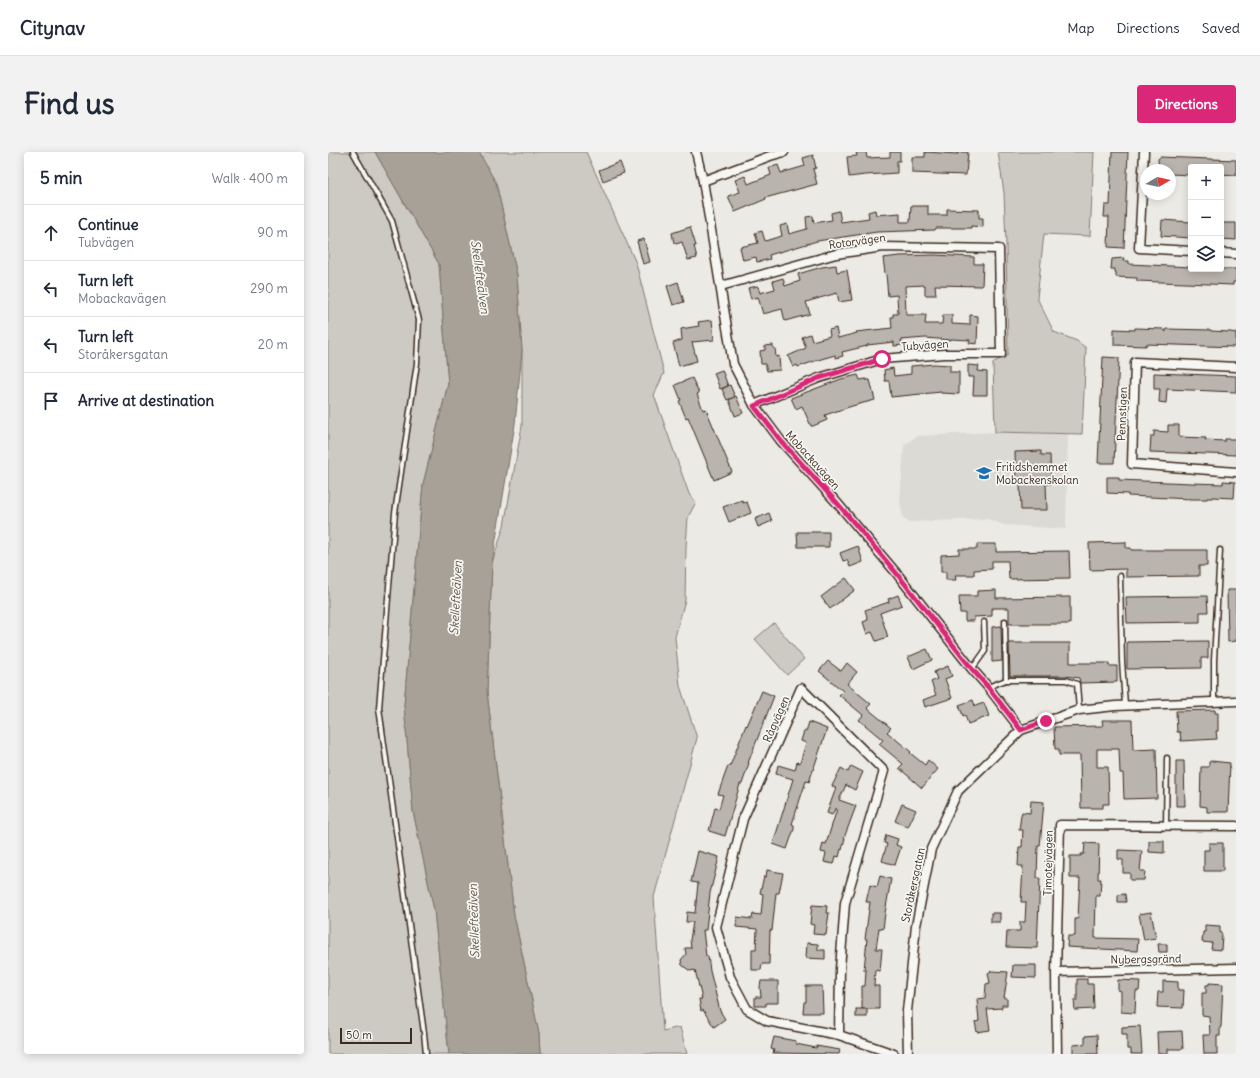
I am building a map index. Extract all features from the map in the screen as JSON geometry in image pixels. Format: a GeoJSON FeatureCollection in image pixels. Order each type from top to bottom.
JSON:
{"type":"FeatureCollection","features":[{"type":"Feature","properties":{"kind":"street","name":"Mobackavägen"},"geometry":{"type":"LineString","coordinates":[[696,152],[703,181],[734,364],[754,406],[781,441],[838,504],[898,575],[1021,730]]}},
{"type":"Feature","properties":{"kind":"street"},"geometry":{"type":"LineString","coordinates":[[703,181],[784,152]]}},
{"type":"Feature","properties":{"kind":"street"},"geometry":{"type":"LineString","coordinates":[[1144,152],[1139,248],[1188,251]]}},
{"type":"Feature","properties":{"kind":"street","name":"Rotorvägen"},"geometry":{"type":"LineString","coordinates":[[721,286],[836,254],[883,247],[999,249]]}},
{"type":"Feature","properties":{"kind":"street","name":"Tubvägen"},"geometry":{"type":"LineString","coordinates":[[754,406],[819,378],[882,359],[944,354],[1001,354],[999,249]]}},
{"type":"Feature","properties":{"kind":"street"},"geometry":{"type":"LineString","coordinates":[[1224,253],[1236,254]]}},
{"type":"Feature","properties":{"kind":"street","name":"Pennstigen"},"geometry":{"type":"LineString","coordinates":[[1236,368],[1135,362],[1132,464],[1236,472]]}},
{"type":"Feature","properties":{"kind":"street","name":"Rågvägen"},"geometry":{"type":"LineString","coordinates":[[839,1035],[840,969],[845,903],[884,771],[802,688],[743,819],[716,927],[730,977],[747,1009],[768,1021],[839,1035],[894,1054]]}},
{"type":"Feature","properties":{"kind":"street","name":"Storåkersgatan"},"geometry":{"type":"LineString","coordinates":[[908,1054],[906,1011],[915,932],[931,849],[958,790],[1021,730],[1079,710],[1115,706],[1236,701]]}},
{"type":"Feature","properties":{"kind":"street","name":"Timotejvägen"},"geometry":{"type":"LineString","coordinates":[[1057,1054],[1056,972],[1060,825],[1236,826]]}},
{"type":"Feature","properties":{"kind":"street","name":"Nybergsgränd"},"geometry":{"type":"LineString","coordinates":[[1056,972],[1236,968]]}},
{"type":"Feature","properties":{"kind":"lane"},"geometry":{"type":"LineString","coordinates":[[353,152],[392,220],[419,320],[417,363],[394,512],[379,708],[426,1054]]}},
{"type":"Feature","properties":{"kind":"lane"},"geometry":{"type":"LineString","coordinates":[[1214,702],[1214,660],[1220,550]]}},
{"type":"Feature","properties":{"kind":"lane"},"geometry":{"type":"LineString","coordinates":[[1120,576],[1124,706]]}},
{"type":"Feature","properties":{"kind":"lane"},"geometry":{"type":"LineString","coordinates":[[1005,621],[1006,680]]}},
{"type":"Feature","properties":{"kind":"lane"},"geometry":{"type":"LineString","coordinates":[[972,669],[985,651],[984,622]]}},
{"type":"Feature","properties":{"kind":"lane"},"geometry":{"type":"LineString","coordinates":[[988,687],[1006,680],[1066,680],[1077,684],[1079,710]]}},
{"type":"Feature","properties":{"kind":"lane"},"geometry":{"type":"LineString","coordinates":[[1166,826],[1167,758]]}},
{"type":"Feature","properties":{"kind":"shaded area"},"geometry":{"type":"Polygon","coordinates":[[[328,152],[375,152],[439,264],[448,384],[423,484],[404,705],[413,811],[434,910],[449,1054],[328,1054],[328,152]]]}},
{"type":"Feature","properties":{"kind":"shaded area"},"geometry":{"type":"Polygon","coordinates":[[[478,152],[586,152],[636,263],[664,373],[654,395],[689,494],[696,502],[688,517],[685,600],[675,637],[680,686],[697,738],[654,897],[663,1031],[680,1027],[687,1054],[540,1054],[539,1034],[514,915],[487,692],[492,563],[504,526],[522,426],[522,351],[517,275],[496,183],[478,152]]]}},
{"type":"Feature","properties":{"kind":"shaded area"},"geometry":{"type":"Polygon","coordinates":[[[998,152],[1094,152],[1090,236],[1044,234],[1037,298],[1054,332],[1077,341],[1086,348],[1082,434],[995,432],[993,363],[1008,354],[1004,193],[998,152]]]}},
{"type":"Feature","properties":{"kind":"shaded area","name":"Fritidshemmet Mobackenskolan"},"geometry":{"type":"Polygon","coordinates":[[[995,432],[1068,434],[1066,529],[1004,525],[987,519],[909,522],[903,518],[900,501],[904,445],[917,436],[995,432]]]}},
{"type":"Feature","properties":{"kind":"shaded area"},"geometry":{"type":"Polygon","coordinates":[[[774,623],[804,659],[787,675],[755,639],[774,623]]]}},
{"type":"Feature","properties":{"kind":"water","name":"Skellefteälven"},"geometry":{"type":"Polygon","coordinates":[[[375,152],[479,152],[496,183],[517,275],[522,351],[515,424],[492,563],[487,692],[514,915],[539,1034],[540,1054],[449,1054],[434,910],[413,811],[404,705],[423,484],[448,384],[439,264],[375,152]]]}},
{"type":"Feature","properties":{"kind":"building"},"geometry":{"type":"Polygon","coordinates":[[[856,152],[866,152],[867,158],[890,157],[890,152],[900,152],[900,161],[897,161],[897,173],[849,177],[847,157],[857,156],[856,152]]]}},
{"type":"Feature","properties":{"kind":"building"},"geometry":{"type":"Polygon","coordinates":[[[925,152],[958,154],[958,152],[968,152],[966,175],[912,173],[912,157],[925,157],[925,152]]]}},
{"type":"Feature","properties":{"kind":"building"},"geometry":{"type":"Polygon","coordinates":[[[1112,152],[1128,152],[1124,248],[1108,247],[1109,217],[1104,217],[1105,205],[1110,205],[1112,152]]]}},
{"type":"Feature","properties":{"kind":"building"},"geometry":{"type":"Polygon","coordinates":[[[813,155],[816,168],[813,169],[817,184],[765,198],[766,199],[735,212],[728,196],[740,192],[735,180],[745,176],[748,184],[771,175],[769,168],[778,165],[781,173],[805,166],[803,158],[813,155]]]}},
{"type":"Feature","properties":{"kind":"building"},"geometry":{"type":"Polygon","coordinates":[[[1160,157],[1236,160],[1236,175],[1224,174],[1224,164],[1188,164],[1188,175],[1176,174],[1176,164],[1158,164],[1158,159],[1160,157]]]}},
{"type":"Feature","properties":{"kind":"building"},"geometry":{"type":"Polygon","coordinates":[[[620,162],[624,173],[603,181],[599,170],[620,162]]]}},
{"type":"Feature","properties":{"kind":"building"},"geometry":{"type":"Polygon","coordinates":[[[911,206],[928,206],[928,215],[947,215],[947,209],[979,210],[979,218],[983,218],[983,227],[971,226],[971,228],[936,228],[935,230],[877,232],[817,241],[769,255],[770,259],[762,261],[757,262],[756,257],[743,260],[740,247],[758,243],[755,233],[762,231],[765,241],[782,236],[780,226],[787,224],[789,234],[807,229],[806,217],[813,216],[814,223],[832,220],[831,213],[839,211],[841,222],[869,218],[868,212],[875,210],[876,215],[900,213],[900,222],[910,222],[911,206]]]}},
{"type":"Feature","properties":{"kind":"building"},"geometry":{"type":"Polygon","coordinates":[[[1162,220],[1188,222],[1188,238],[1161,236],[1162,220]]]}},
{"type":"Feature","properties":{"kind":"building"},"geometry":{"type":"Polygon","coordinates":[[[1224,223],[1236,223],[1236,240],[1224,239],[1224,223]]]}},
{"type":"Feature","properties":{"kind":"building"},"geometry":{"type":"Polygon","coordinates":[[[690,227],[696,246],[694,246],[697,258],[688,260],[682,242],[676,244],[674,243],[672,233],[690,227]]]}},
{"type":"Feature","properties":{"kind":"building"},"geometry":{"type":"Polygon","coordinates":[[[644,239],[650,262],[643,264],[637,241],[644,239]]]}},
{"type":"Feature","properties":{"kind":"building"},"geometry":{"type":"Polygon","coordinates":[[[934,255],[974,257],[974,264],[983,264],[982,286],[935,285],[936,295],[925,295],[925,285],[905,286],[906,315],[926,315],[925,324],[942,324],[943,315],[952,315],[952,324],[970,325],[970,315],[978,316],[977,344],[969,343],[970,340],[951,339],[925,338],[901,340],[902,345],[894,346],[894,342],[867,345],[842,352],[843,356],[836,358],[835,355],[798,367],[797,365],[793,367],[788,356],[806,348],[802,337],[810,334],[812,341],[830,336],[829,330],[836,328],[838,338],[857,333],[856,332],[892,328],[891,317],[893,317],[893,314],[898,314],[897,295],[888,296],[883,258],[934,255]]]}},
{"type":"Feature","properties":{"kind":"building"},"geometry":{"type":"Polygon","coordinates":[[[1124,258],[1123,261],[1129,261],[1129,264],[1188,267],[1188,272],[1224,272],[1224,269],[1236,269],[1236,282],[1233,282],[1233,285],[1137,281],[1137,278],[1116,277],[1115,269],[1111,269],[1112,259],[1124,258]]]}},
{"type":"Feature","properties":{"kind":"building"},"geometry":{"type":"Polygon","coordinates":[[[836,265],[837,272],[847,270],[852,300],[839,302],[837,293],[806,302],[810,314],[785,321],[782,309],[763,314],[758,297],[751,299],[748,288],[758,286],[760,293],[775,289],[773,281],[783,278],[785,286],[800,281],[798,274],[822,267],[836,265]]]}},
{"type":"Feature","properties":{"kind":"building"},"geometry":{"type":"Polygon","coordinates":[[[678,282],[684,302],[673,305],[667,286],[678,282]]]}},
{"type":"Feature","properties":{"kind":"building"},"geometry":{"type":"Polygon","coordinates":[[[712,320],[714,340],[692,342],[697,361],[679,366],[673,343],[682,340],[681,329],[699,326],[698,322],[712,320]]]}},
{"type":"Feature","properties":{"kind":"building"},"geometry":{"type":"Polygon","coordinates":[[[1135,328],[1163,329],[1166,332],[1166,329],[1211,330],[1236,333],[1236,347],[1146,344],[1146,346],[1114,345],[1114,329],[1135,330],[1135,328]]]}},
{"type":"Feature","properties":{"kind":"building"},"geometry":{"type":"Polygon","coordinates":[[[773,345],[773,348],[775,348],[776,357],[779,356],[780,370],[767,371],[765,364],[761,364],[760,351],[765,350],[765,346],[773,345]]]}},
{"type":"Feature","properties":{"kind":"building"},"geometry":{"type":"Polygon","coordinates":[[[1103,357],[1119,358],[1114,463],[1098,463],[1103,357]]]}},
{"type":"Feature","properties":{"kind":"building"},"geometry":{"type":"Polygon","coordinates":[[[934,364],[950,365],[950,372],[959,372],[959,394],[941,392],[891,397],[889,381],[885,381],[884,370],[893,368],[894,376],[911,374],[911,366],[934,364]]]}},
{"type":"Feature","properties":{"kind":"building"},"geometry":{"type":"Polygon","coordinates":[[[968,365],[979,366],[978,371],[987,372],[987,395],[973,395],[974,377],[968,377],[968,365]]]}},
{"type":"Feature","properties":{"kind":"building"},"geometry":{"type":"Polygon","coordinates":[[[722,370],[728,386],[720,389],[714,373],[722,370]]]}},
{"type":"Feature","properties":{"kind":"building"},"geometry":{"type":"Polygon","coordinates":[[[1154,373],[1236,376],[1236,392],[1167,389],[1166,403],[1159,402],[1160,389],[1154,389],[1154,373]]]}},
{"type":"Feature","properties":{"kind":"building"},"geometry":{"type":"Polygon","coordinates":[[[858,375],[860,380],[870,380],[875,400],[825,415],[827,420],[813,426],[811,426],[802,406],[796,409],[791,398],[841,379],[858,375]]]}},
{"type":"Feature","properties":{"kind":"building"},"geometry":{"type":"Polygon","coordinates":[[[692,378],[699,393],[697,394],[703,410],[706,409],[732,472],[714,480],[688,417],[686,418],[679,401],[681,400],[675,385],[692,378]]]}},
{"type":"Feature","properties":{"kind":"building"},"geometry":{"type":"Polygon","coordinates":[[[730,385],[735,397],[727,400],[722,389],[730,385]]]}},
{"type":"Feature","properties":{"kind":"building"},"geometry":{"type":"Polygon","coordinates":[[[736,396],[743,413],[735,416],[729,400],[736,396]]]}},
{"type":"Feature","properties":{"kind":"building"},"geometry":{"type":"Polygon","coordinates":[[[1168,425],[1179,425],[1179,437],[1206,438],[1205,440],[1225,441],[1225,439],[1236,439],[1236,455],[1150,452],[1151,436],[1154,436],[1154,431],[1168,432],[1168,425]]]}},
{"type":"Feature","properties":{"kind":"building"},"geometry":{"type":"Polygon","coordinates":[[[1041,451],[1041,455],[1050,455],[1051,484],[1046,484],[1047,510],[1021,510],[1020,484],[1016,484],[1015,452],[1041,451]]]}},
{"type":"Feature","properties":{"kind":"building"},"geometry":{"type":"Polygon","coordinates":[[[1107,477],[1119,477],[1119,480],[1191,483],[1223,484],[1223,481],[1235,482],[1234,498],[1212,497],[1207,499],[1191,499],[1128,496],[1128,494],[1107,493],[1107,477]]]}},
{"type":"Feature","properties":{"kind":"building"},"geometry":{"type":"Polygon","coordinates":[[[742,500],[743,503],[747,502],[751,513],[729,522],[723,507],[742,500]]]}},
{"type":"Feature","properties":{"kind":"building"},"geometry":{"type":"Polygon","coordinates":[[[769,513],[772,521],[758,527],[755,519],[769,513]]]}},
{"type":"Feature","properties":{"kind":"building"},"geometry":{"type":"Polygon","coordinates":[[[797,532],[829,532],[829,547],[798,547],[797,532]]]}},
{"type":"Feature","properties":{"kind":"building"},"geometry":{"type":"Polygon","coordinates":[[[1126,542],[1126,548],[1131,548],[1131,550],[1207,550],[1207,566],[1199,566],[1199,576],[1126,577],[1126,569],[1090,570],[1089,543],[1126,542]]]}},
{"type":"Feature","properties":{"kind":"building"},"geometry":{"type":"Polygon","coordinates":[[[977,544],[996,544],[996,552],[1069,551],[1070,578],[1009,579],[1008,561],[992,561],[992,569],[974,570],[974,575],[955,575],[956,580],[946,580],[946,572],[941,572],[941,555],[959,554],[959,549],[977,549],[977,544]]]}},
{"type":"Feature","properties":{"kind":"building"},"geometry":{"type":"Polygon","coordinates":[[[858,546],[863,562],[850,567],[847,560],[843,561],[840,553],[858,546]]]}},
{"type":"Feature","properties":{"kind":"building"},"geometry":{"type":"Polygon","coordinates":[[[846,578],[855,590],[830,609],[821,597],[846,578]]]}},
{"type":"Feature","properties":{"kind":"building"},"geometry":{"type":"Polygon","coordinates":[[[996,590],[996,598],[1070,597],[1070,624],[1009,624],[1009,608],[992,608],[992,616],[974,617],[974,621],[965,621],[965,613],[960,613],[959,596],[977,596],[977,591],[996,590]]]}},
{"type":"Feature","properties":{"kind":"building"},"geometry":{"type":"Polygon","coordinates":[[[1227,590],[1236,590],[1236,641],[1228,642],[1227,590]]]}},
{"type":"Feature","properties":{"kind":"building"},"geometry":{"type":"Polygon","coordinates":[[[898,595],[902,605],[880,613],[888,637],[876,641],[872,632],[867,634],[863,622],[868,620],[865,610],[889,602],[888,599],[898,595]]]}},
{"type":"Feature","properties":{"kind":"building"},"geometry":{"type":"Polygon","coordinates":[[[1207,596],[1208,612],[1200,612],[1200,622],[1127,623],[1126,597],[1207,596]]]}},
{"type":"Feature","properties":{"kind":"building"},"geometry":{"type":"Polygon","coordinates":[[[1001,626],[1002,661],[992,662],[992,627],[1001,626]]]}},
{"type":"Feature","properties":{"kind":"building"},"geometry":{"type":"Polygon","coordinates":[[[1208,641],[1208,658],[1201,658],[1201,668],[1127,669],[1127,642],[1208,641]]]}},
{"type":"Feature","properties":{"kind":"building"},"geometry":{"type":"Polygon","coordinates":[[[1009,643],[1070,643],[1070,663],[1109,663],[1109,666],[1117,666],[1117,682],[1080,683],[1079,678],[1066,676],[1010,676],[1009,643]]]}},
{"type":"Feature","properties":{"kind":"building"},"geometry":{"type":"Polygon","coordinates":[[[927,649],[932,660],[913,669],[908,657],[927,649]]]}},
{"type":"Feature","properties":{"kind":"building"},"geometry":{"type":"Polygon","coordinates":[[[828,661],[841,671],[847,663],[857,672],[847,684],[871,704],[867,708],[891,728],[887,732],[925,765],[928,760],[938,769],[922,788],[899,768],[903,764],[879,744],[883,740],[859,720],[863,715],[839,695],[843,691],[819,671],[828,661]]]}},
{"type":"Feature","properties":{"kind":"building"},"geometry":{"type":"Polygon","coordinates":[[[948,666],[952,676],[945,679],[952,698],[925,707],[923,700],[936,695],[931,682],[937,679],[934,672],[948,666]]]}},
{"type":"Feature","properties":{"kind":"building"},"geometry":{"type":"Polygon","coordinates":[[[762,691],[774,696],[748,763],[742,784],[740,784],[725,836],[709,831],[715,808],[719,809],[723,795],[718,794],[728,766],[730,766],[746,725],[747,726],[762,691]]]}},
{"type":"Feature","properties":{"kind":"building"},"geometry":{"type":"Polygon","coordinates":[[[973,700],[975,706],[984,703],[989,716],[968,724],[959,705],[973,700]]]}},
{"type":"Feature","properties":{"kind":"building"},"geometry":{"type":"Polygon","coordinates":[[[1215,710],[1215,713],[1218,713],[1218,731],[1216,731],[1217,739],[1181,741],[1180,732],[1177,732],[1176,711],[1215,710]]]}},
{"type":"Feature","properties":{"kind":"building"},"geometry":{"type":"Polygon","coordinates":[[[1102,720],[1132,720],[1133,750],[1156,749],[1157,798],[1124,799],[1123,773],[1120,773],[1119,749],[1097,749],[1097,767],[1108,767],[1109,804],[1103,804],[1103,808],[1081,808],[1080,755],[1059,755],[1059,749],[1055,749],[1054,727],[1103,726],[1102,720]]]}},
{"type":"Feature","properties":{"kind":"building"},"geometry":{"type":"Polygon","coordinates":[[[809,722],[827,729],[809,782],[806,781],[792,824],[794,825],[794,829],[787,849],[773,844],[793,779],[776,774],[778,765],[795,770],[797,762],[800,763],[806,743],[801,741],[809,722]]]}},
{"type":"Feature","properties":{"kind":"building"},"geometry":{"type":"Polygon","coordinates":[[[1176,761],[1184,761],[1185,806],[1176,806],[1176,761]]]}},
{"type":"Feature","properties":{"kind":"building"},"geometry":{"type":"Polygon","coordinates":[[[1209,762],[1230,763],[1228,812],[1207,812],[1207,807],[1200,806],[1201,767],[1209,767],[1209,762]]]}},
{"type":"Feature","properties":{"kind":"building"},"geometry":{"type":"Polygon","coordinates":[[[851,766],[863,772],[855,790],[846,785],[839,800],[856,806],[844,838],[839,857],[836,856],[834,864],[824,862],[826,853],[821,852],[823,843],[826,844],[837,809],[835,809],[832,815],[827,813],[836,788],[832,786],[841,768],[848,772],[851,766]]]}},
{"type":"Feature","properties":{"kind":"building"},"geometry":{"type":"Polygon","coordinates":[[[1031,801],[1044,802],[1040,846],[1038,846],[1037,878],[1040,878],[1037,948],[1006,947],[1007,931],[1020,931],[1020,922],[1025,922],[1026,902],[1021,902],[1023,866],[1018,866],[1019,847],[1022,847],[1023,830],[1019,830],[1022,812],[1030,813],[1031,801]]]}},
{"type":"Feature","properties":{"kind":"building"},"geometry":{"type":"Polygon","coordinates":[[[902,804],[916,810],[908,827],[895,821],[902,804]]]}},
{"type":"Feature","properties":{"kind":"building"},"geometry":{"type":"Polygon","coordinates":[[[886,835],[898,839],[896,845],[901,847],[895,865],[882,861],[887,844],[884,843],[886,835]]]}},
{"type":"Feature","properties":{"kind":"building"},"geometry":{"type":"Polygon","coordinates":[[[1149,841],[1164,841],[1164,853],[1149,852],[1149,841]]]}},
{"type":"Feature","properties":{"kind":"building"},"geometry":{"type":"Polygon","coordinates":[[[1085,843],[1099,844],[1098,879],[1101,879],[1100,896],[1096,896],[1095,938],[1138,939],[1137,951],[1067,947],[1068,936],[1075,936],[1075,919],[1078,919],[1080,878],[1070,878],[1070,856],[1081,856],[1081,854],[1084,854],[1085,843]]]}},
{"type":"Feature","properties":{"kind":"building"},"geometry":{"type":"Polygon","coordinates":[[[1209,843],[1223,843],[1223,871],[1204,871],[1204,850],[1209,850],[1209,843]]]}},
{"type":"Feature","properties":{"kind":"building"},"geometry":{"type":"Polygon","coordinates":[[[1118,850],[1142,851],[1140,871],[1145,871],[1144,880],[1130,880],[1130,873],[1123,873],[1123,860],[1118,859],[1118,850]]]}},
{"type":"Feature","properties":{"kind":"building"},"geometry":{"type":"Polygon","coordinates":[[[698,851],[719,857],[710,893],[706,930],[703,930],[706,956],[708,956],[710,971],[720,1011],[725,1019],[714,1027],[703,1010],[701,1011],[699,999],[702,999],[695,970],[690,971],[682,965],[681,960],[686,954],[685,948],[691,948],[690,940],[693,922],[686,922],[687,912],[695,913],[698,883],[691,882],[698,851]]]}},
{"type":"Feature","properties":{"kind":"building"},"geometry":{"type":"Polygon","coordinates":[[[767,870],[783,873],[779,893],[776,893],[772,931],[770,930],[769,964],[762,964],[761,970],[752,970],[752,949],[756,949],[757,929],[736,927],[737,917],[752,919],[753,914],[761,915],[763,894],[760,893],[767,870]]]}},
{"type":"Feature","properties":{"kind":"building"},"geometry":{"type":"Polygon","coordinates":[[[880,876],[891,879],[883,929],[879,928],[876,949],[882,949],[880,971],[875,970],[874,986],[879,986],[879,1009],[862,1009],[862,986],[865,986],[866,970],[864,970],[867,939],[865,939],[870,902],[866,902],[870,885],[877,887],[880,876]]]}},
{"type":"Feature","properties":{"kind":"building"},"geometry":{"type":"Polygon","coordinates":[[[1125,894],[1126,902],[1118,902],[1118,895],[1125,894]]]}},
{"type":"Feature","properties":{"kind":"building"},"geometry":{"type":"Polygon","coordinates":[[[812,905],[827,906],[826,913],[829,913],[826,935],[813,934],[814,925],[810,924],[812,905]]]}},
{"type":"Feature","properties":{"kind":"building"},"geometry":{"type":"Polygon","coordinates":[[[1151,912],[1156,938],[1144,940],[1139,914],[1151,912]]]}},
{"type":"Feature","properties":{"kind":"building"},"geometry":{"type":"Polygon","coordinates":[[[991,913],[1000,913],[1000,922],[991,922],[991,913]]]}},
{"type":"Feature","properties":{"kind":"building"},"geometry":{"type":"Polygon","coordinates":[[[1205,925],[1220,926],[1220,932],[1222,935],[1221,950],[1211,949],[1212,943],[1202,942],[1203,932],[1205,932],[1205,925]]]}},
{"type":"Feature","properties":{"kind":"building"},"geometry":{"type":"Polygon","coordinates":[[[807,943],[818,944],[818,950],[825,950],[825,959],[806,958],[807,943]]]}},
{"type":"Feature","properties":{"kind":"building"},"geometry":{"type":"Polygon","coordinates":[[[1158,944],[1167,944],[1167,952],[1159,952],[1158,944]]]}},
{"type":"Feature","properties":{"kind":"building"},"geometry":{"type":"Polygon","coordinates":[[[1013,965],[1036,965],[1036,978],[1012,977],[1013,965]]]}},
{"type":"Feature","properties":{"kind":"building"},"geometry":{"type":"Polygon","coordinates":[[[991,971],[1008,972],[1004,998],[1007,998],[1007,1005],[1002,1005],[1002,1008],[987,1009],[990,1030],[977,1032],[975,1022],[979,1021],[977,999],[985,998],[986,984],[990,983],[988,973],[991,971]]]}},
{"type":"Feature","properties":{"kind":"building"},"geometry":{"type":"Polygon","coordinates":[[[1077,979],[1087,979],[1087,984],[1093,984],[1094,1009],[1075,1010],[1074,1000],[1077,1000],[1077,979]]]}},
{"type":"Feature","properties":{"kind":"building"},"geometry":{"type":"Polygon","coordinates":[[[1118,980],[1140,981],[1139,991],[1136,991],[1135,1013],[1121,1012],[1121,991],[1118,990],[1118,980]]]}},
{"type":"Feature","properties":{"kind":"building"},"geometry":{"type":"Polygon","coordinates":[[[761,981],[778,981],[778,1003],[766,1003],[766,1006],[755,1006],[755,997],[761,997],[761,981]]]}},
{"type":"Feature","properties":{"kind":"building"},"geometry":{"type":"Polygon","coordinates":[[[1163,981],[1178,982],[1178,990],[1184,990],[1183,1008],[1157,1007],[1158,992],[1163,992],[1163,981]]]}},
{"type":"Feature","properties":{"kind":"building"},"geometry":{"type":"Polygon","coordinates":[[[1209,983],[1223,984],[1221,1027],[1220,1036],[1217,1036],[1217,1054],[1204,1054],[1203,1035],[1210,1035],[1209,1016],[1202,1015],[1202,993],[1206,993],[1206,985],[1209,985],[1209,983]]]}},
{"type":"Feature","properties":{"kind":"building"},"geometry":{"type":"Polygon","coordinates":[[[806,986],[822,986],[823,1013],[803,1013],[804,1002],[806,1002],[806,986]]]}},
{"type":"Feature","properties":{"kind":"building"},"geometry":{"type":"Polygon","coordinates":[[[856,1009],[867,1009],[867,1017],[856,1017],[856,1009]]]}},
{"type":"Feature","properties":{"kind":"building"},"geometry":{"type":"Polygon","coordinates":[[[1140,1026],[1142,1054],[1131,1054],[1131,1049],[1127,1049],[1127,1034],[1122,1034],[1122,1027],[1140,1026]]]}},
{"type":"Feature","properties":{"kind":"building"},"geometry":{"type":"Polygon","coordinates":[[[1182,1031],[1183,1049],[1168,1049],[1168,1054],[1158,1054],[1157,1032],[1182,1031]]]}},
{"type":"Feature","properties":{"kind":"building"},"geometry":{"type":"Polygon","coordinates":[[[1097,1035],[1098,1054],[1073,1054],[1073,1045],[1085,1044],[1085,1036],[1097,1035]]]}},
{"type":"Feature","properties":{"kind":"building"},"geometry":{"type":"Polygon","coordinates":[[[774,1037],[796,1041],[796,1044],[816,1048],[816,1046],[840,1050],[839,1054],[773,1053],[774,1050],[771,1049],[774,1037]]]}},
{"type":"Feature","properties":{"kind":"place","name":"Fritidshemmet Mobackenskolan"},"geometry":{"type":"Point","coordinates":[984,473]}},
{"type":"Feature","properties":{"kind":"route"},"geometry":{"type":"LineString","coordinates":[[882,359],[819,378],[754,406],[781,441],[838,504],[898,575],[1021,730],[1046,721]]}}]}
